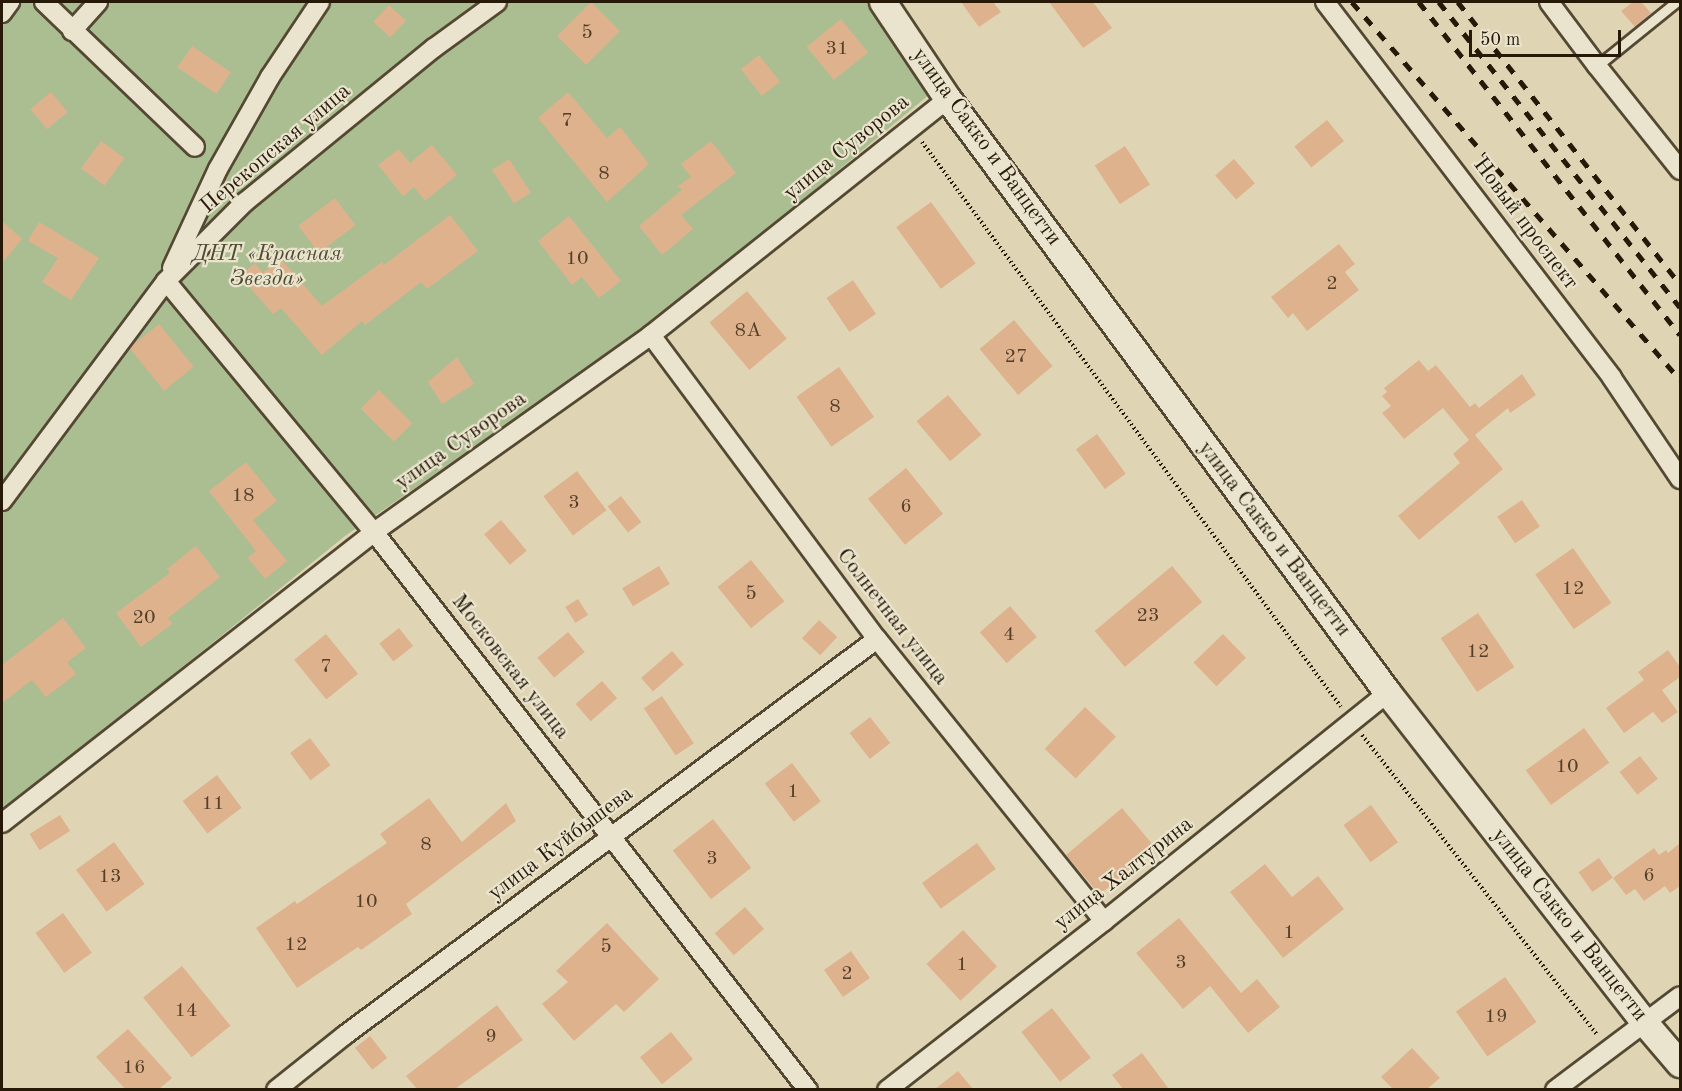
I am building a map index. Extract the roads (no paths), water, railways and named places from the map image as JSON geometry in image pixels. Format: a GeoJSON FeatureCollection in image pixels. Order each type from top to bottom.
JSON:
{"type":"FeatureCollection","features":[{"type":"Feature","properties":{"kind":"main road","name":"улица Сакко и Ванцетти"},"geometry":{"type":"LineString","coordinates":[[883,2],[948,99],[1388,693],[1645,1023],[1680,1064]]}},
{"type":"Feature","properties":{"kind":"street"},"geometry":{"type":"LineString","coordinates":[[2,13],[10,2]]}},
{"type":"Feature","properties":{"kind":"street"},"geometry":{"type":"LineString","coordinates":[[44,2],[195,147]]}},
{"type":"Feature","properties":{"kind":"street"},"geometry":{"type":"LineString","coordinates":[[72,31],[99,2]]}},
{"type":"Feature","properties":{"kind":"street"},"geometry":{"type":"LineString","coordinates":[[166,280],[218,169],[270,77],[320,2]]}},
{"type":"Feature","properties":{"kind":"street","name":"Перекопская улица"},"geometry":{"type":"LineString","coordinates":[[2,501],[166,280],[245,202],[434,48],[497,2]]}},
{"type":"Feature","properties":{"kind":"street","name":"Новый проспект"},"geometry":{"type":"LineString","coordinates":[[1325,2],[1612,378],[1680,479]]}},
{"type":"Feature","properties":{"kind":"street"},"geometry":{"type":"LineString","coordinates":[[1549,2],[1680,170]]}},
{"type":"Feature","properties":{"kind":"street","name":"улица Суворова"},"geometry":{"type":"LineString","coordinates":[[2,823],[374,532],[651,335],[948,99]]}},
{"type":"Feature","properties":{"kind":"street","name":"Московская улица"},"geometry":{"type":"LineString","coordinates":[[166,280],[374,532],[808,1089]]}},
{"type":"Feature","properties":{"kind":"street","name":"Солнечная улица"},"geometry":{"type":"LineString","coordinates":[[651,335],[877,639],[1104,921]]}},
{"type":"Feature","properties":{"kind":"street","name":"улица Куйбышева"},"geometry":{"type":"LineString","coordinates":[[276,1089],[877,639]]}},
{"type":"Feature","properties":{"kind":"street","name":"улица Халтурина"},"geometry":{"type":"LineString","coordinates":[[887,1089],[1104,921],[1388,693]]}},
{"type":"Feature","properties":{"kind":"street"},"geometry":{"type":"LineString","coordinates":[[1555,1089],[1680,996]]}},
{"type":"Feature","properties":{"kind":"lane"},"geometry":{"type":"LineString","coordinates":[[1597,66],[1676,2]]}},
{"type":"Feature","properties":{"kind":"railway"},"geometry":{"type":"LineString","coordinates":[[1352,2],[1680,379]]}},
{"type":"Feature","properties":{"kind":"railway"},"geometry":{"type":"LineString","coordinates":[[1419,2],[1680,335]]}},
{"type":"Feature","properties":{"kind":"railway"},"geometry":{"type":"LineString","coordinates":[[1439,2],[1680,307]]}},
{"type":"Feature","properties":{"kind":"railway"},"geometry":{"type":"LineString","coordinates":[[1458,2],[1680,284]]}},
{"type":"Feature","properties":{"kind":"park label","name":"ДНТ «Красная Звезда»"},"geometry":{"type":"Point","coordinates":[267,266]}}]}
